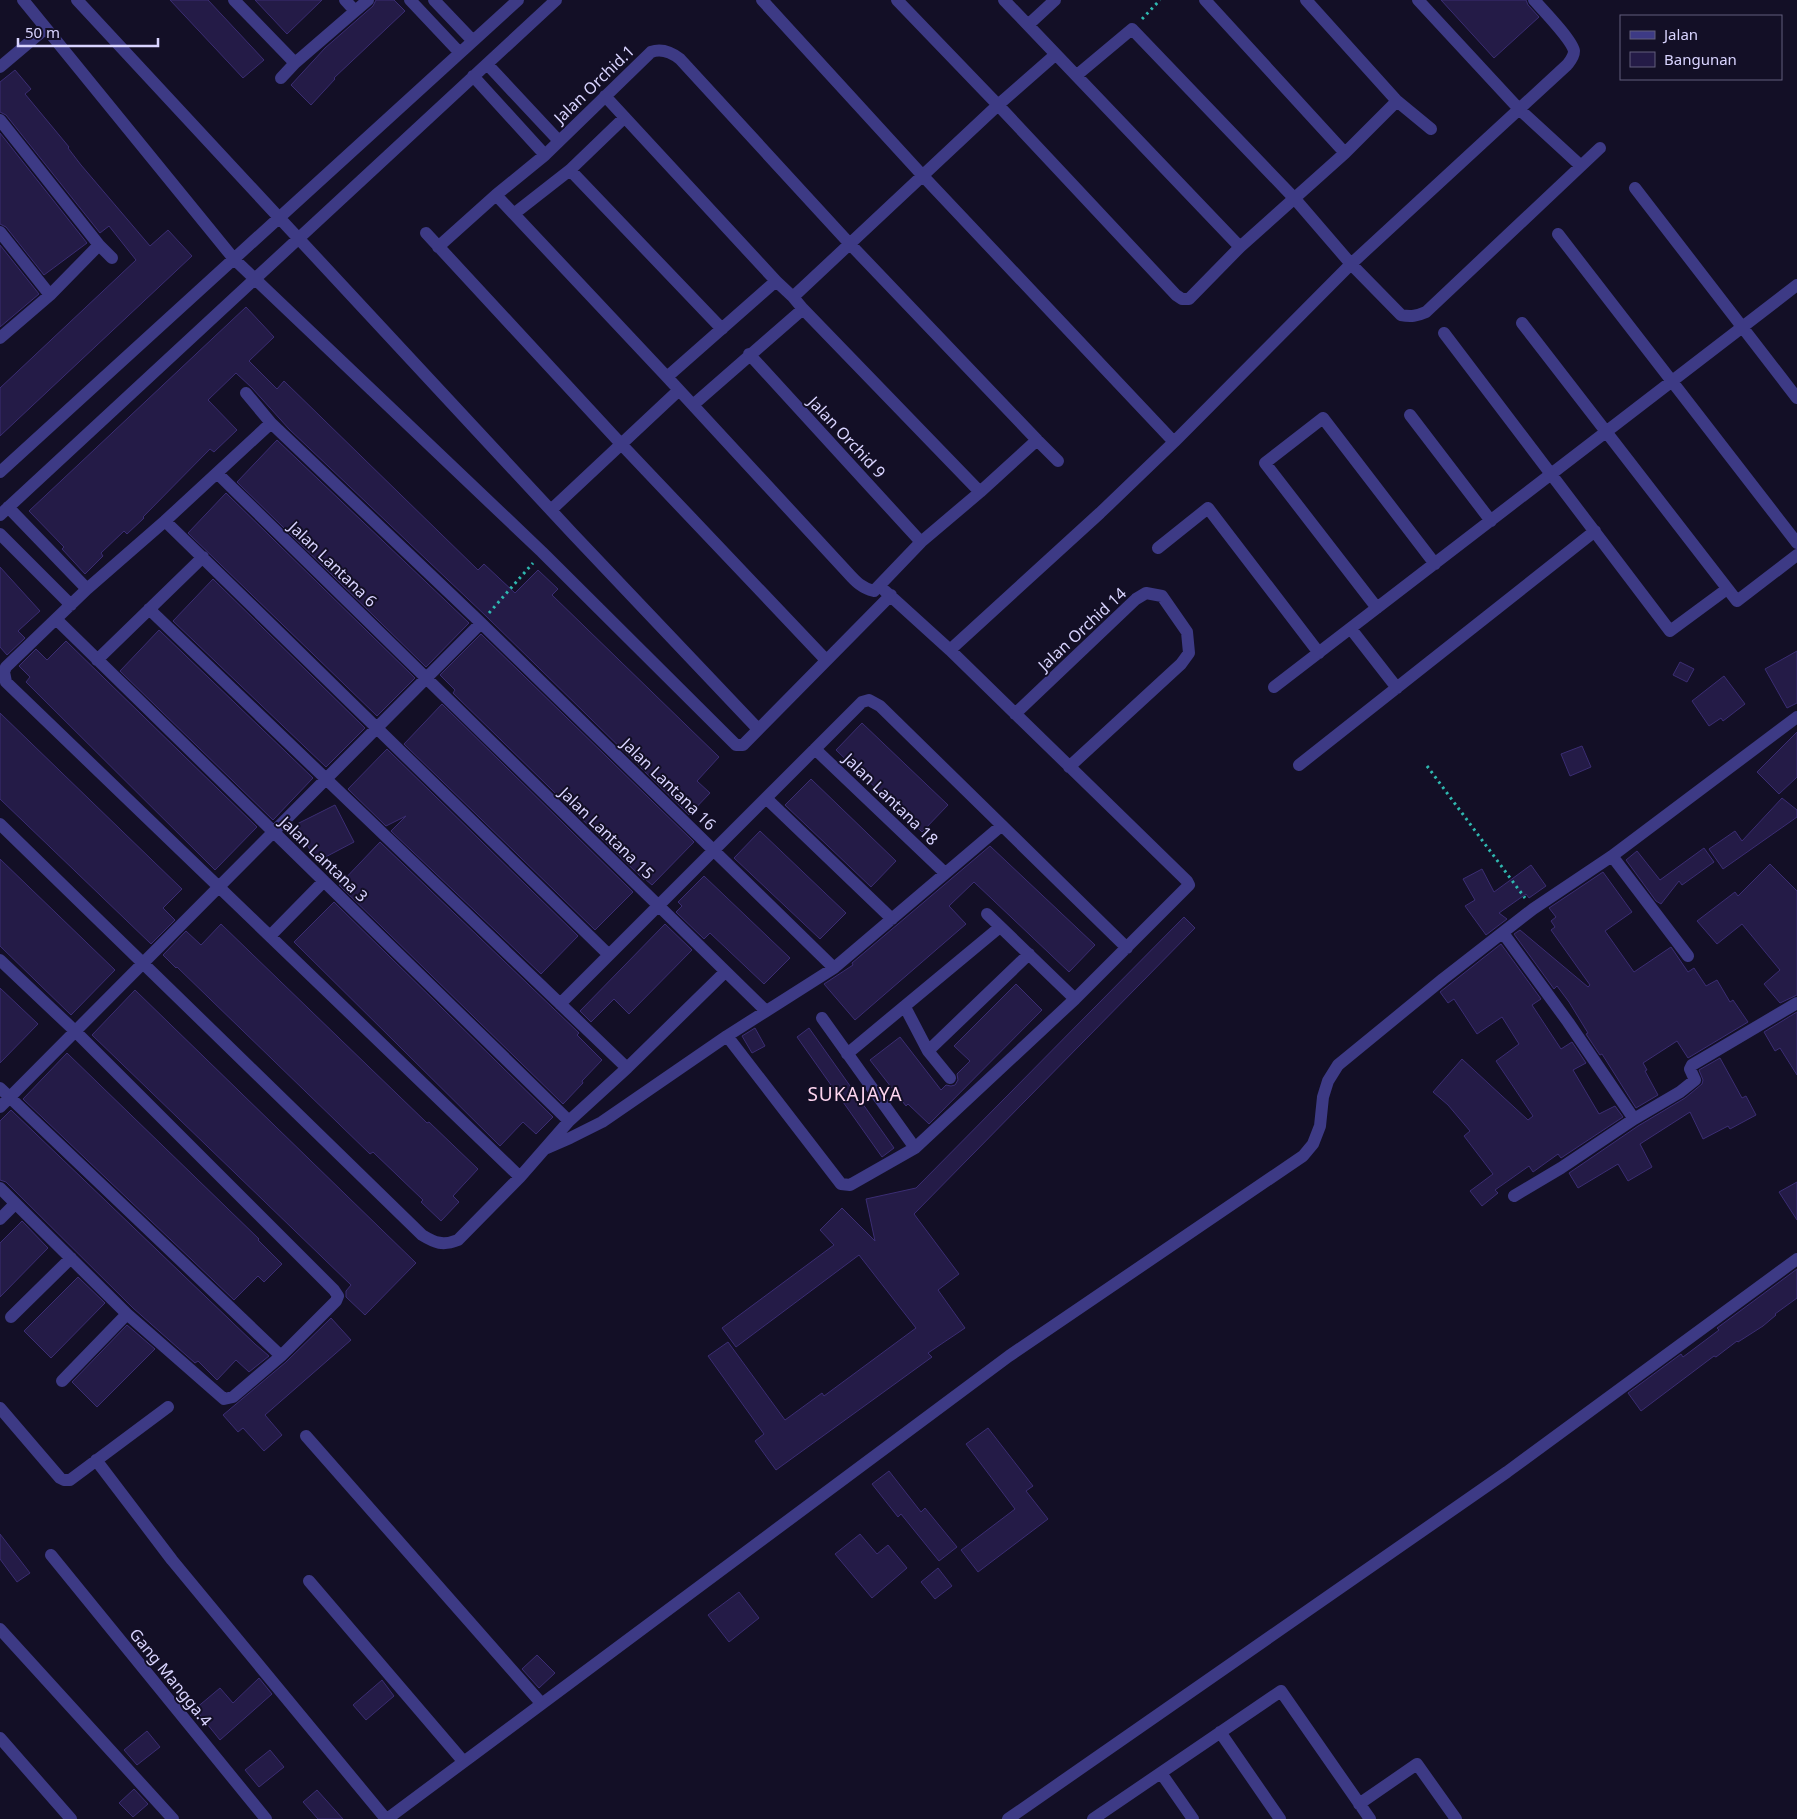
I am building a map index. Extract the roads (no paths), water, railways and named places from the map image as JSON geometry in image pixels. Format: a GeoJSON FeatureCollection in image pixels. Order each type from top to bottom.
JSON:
{"type":"FeatureCollection","features":[{"type":"Feature","properties":{"kind":"street"},"geometry":{"type":"LineString","coordinates":[[23,0],[234,258],[542,552],[690,697],[733,743],[740,746],[743,745],[891,596]]}},
{"type":"Feature","properties":{"kind":"street"},"geometry":{"type":"LineString","coordinates":[[76,0],[551,510],[758,729]]}},
{"type":"Feature","properties":{"kind":"street"},"geometry":{"type":"LineString","coordinates":[[234,0],[295,63]]}},
{"type":"Feature","properties":{"kind":"street"},"geometry":{"type":"LineString","coordinates":[[345,0],[355,11]]}},
{"type":"Feature","properties":{"kind":"street"},"geometry":{"type":"LineString","coordinates":[[281,78],[295,63],[368,0]]}},
{"type":"Feature","properties":{"kind":"street"},"geometry":{"type":"LineString","coordinates":[[410,0],[460,52]]}},
{"type":"Feature","properties":{"kind":"street"},"geometry":{"type":"LineString","coordinates":[[434,0],[473,41]]}},
{"type":"Feature","properties":{"kind":"street"},"geometry":{"type":"LineString","coordinates":[[0,472],[518,0]]}},
{"type":"Feature","properties":{"kind":"street"},"geometry":{"type":"LineString","coordinates":[[87,590],[4,511],[556,0]]}},
{"type":"Feature","properties":{"kind":"street"},"geometry":{"type":"LineString","coordinates":[[762,0],[923,176],[1174,442]]}},
{"type":"Feature","properties":{"kind":"street"},"geometry":{"type":"LineString","coordinates":[[897,0],[1176,295],[1182,299],[1188,299],[1198,291],[1240,247],[1345,153],[1397,101]]}},
{"type":"Feature","properties":{"kind":"street"},"geometry":{"type":"LineString","coordinates":[[1004,0],[1240,247]]}},
{"type":"Feature","properties":{"kind":"street"},"geometry":{"type":"LineString","coordinates":[[1028,26],[1055,0]]}},
{"type":"Feature","properties":{"kind":"street"},"geometry":{"type":"LineString","coordinates":[[1205,0],[1345,153]]}},
{"type":"Feature","properties":{"kind":"street"},"geometry":{"type":"LineString","coordinates":[[1306,0],[1397,101],[1431,129]]}},
{"type":"Feature","properties":{"kind":"street"},"geometry":{"type":"LineString","coordinates":[[1418,0],[1519,109],[1581,166]]}},
{"type":"Feature","properties":{"kind":"street"},"geometry":{"type":"LineString","coordinates":[[950,650],[1100,513],[1174,442],[1351,264],[1567,65],[1574,51],[1570,42],[1534,0]]}},
{"type":"Feature","properties":{"kind":"street"},"geometry":{"type":"LineString","coordinates":[[0,67],[45,29]]}},
{"type":"Feature","properties":{"kind":"street"},"geometry":{"type":"LineString","coordinates":[[1077,76],[1132,29],[1295,199],[1351,264],[1402,314],[1408,317],[1426,312],[1600,148]]}},
{"type":"Feature","properties":{"kind":"street","name":"Jalan Orchid.1"},"geometry":{"type":"LineString","coordinates":[[438,247],[544,155],[651,52],[659,50],[672,53],[680,59],[849,243],[1058,460]]}},
{"type":"Feature","properties":{"kind":"street"},"geometry":{"type":"LineString","coordinates":[[793,297],[1054,54]]}},
{"type":"Feature","properties":{"kind":"street"},"geometry":{"type":"LineString","coordinates":[[487,64],[558,141]]}},
{"type":"Feature","properties":{"kind":"street"},"geometry":{"type":"LineString","coordinates":[[473,76],[544,155]]}},
{"type":"Feature","properties":{"kind":"street"},"geometry":{"type":"LineString","coordinates":[[605,96],[776,281],[980,492]]}},
{"type":"Feature","properties":{"kind":"street"},"geometry":{"type":"LineString","coordinates":[[514,213],[570,170],[624,118]]}},
{"type":"Feature","properties":{"kind":"street"},"geometry":{"type":"LineString","coordinates":[[0,120],[99,245],[112,258]]}},
{"type":"Feature","properties":{"kind":"street"},"geometry":{"type":"LineString","coordinates":[[570,170],[722,329]]}},
{"type":"Feature","properties":{"kind":"street"},"geometry":{"type":"LineString","coordinates":[[1635,188],[1797,398]]}},
{"type":"Feature","properties":{"kind":"street"},"geometry":{"type":"LineString","coordinates":[[496,195],[861,586],[874,591],[921,542],[1037,440]]}},
{"type":"Feature","properties":{"kind":"street"},"geometry":{"type":"LineString","coordinates":[[0,232],[50,296]]}},
{"type":"Feature","properties":{"kind":"street"},"geometry":{"type":"LineString","coordinates":[[426,233],[622,445],[826,660]]}},
{"type":"Feature","properties":{"kind":"street"},"geometry":{"type":"LineString","coordinates":[[1558,234],[1797,543]]}},
{"type":"Feature","properties":{"kind":"street"},"geometry":{"type":"LineString","coordinates":[[0,338],[50,296],[99,245]]}},
{"type":"Feature","properties":{"kind":"street"},"geometry":{"type":"LineString","coordinates":[[667,377],[776,281]]}},
{"type":"Feature","properties":{"kind":"street"},"geometry":{"type":"LineString","coordinates":[[1274,687],[1797,285]]}},
{"type":"Feature","properties":{"kind":"street"},"geometry":{"type":"LineString","coordinates":[[693,405],[749,354],[803,309]]}},
{"type":"Feature","properties":{"kind":"street"},"geometry":{"type":"LineString","coordinates":[[1522,323],[1737,601],[1797,555]]}},
{"type":"Feature","properties":{"kind":"street"},"geometry":{"type":"LineString","coordinates":[[1444,333],[1670,631],[1727,589]]}},
{"type":"Feature","properties":{"kind":"street","name":"Jalan Orchid 9"},"geometry":{"type":"LineString","coordinates":[[749,354],[921,542]]}},
{"type":"Feature","properties":{"kind":"street"},"geometry":{"type":"LineString","coordinates":[[551,510],[679,390]]}},
{"type":"Feature","properties":{"kind":"street","name":"Jalan Lantana 16"},"geometry":{"type":"LineString","coordinates":[[246,393],[271,423],[481,623],[834,968]]}},
{"type":"Feature","properties":{"kind":"street"},"geometry":{"type":"LineString","coordinates":[[1410,415],[1491,520]]}},
{"type":"Feature","properties":{"kind":"street"},"geometry":{"type":"LineString","coordinates":[[1377,608],[1265,463],[1323,418],[1436,564]]}},
{"type":"Feature","properties":{"kind":"street"},"geometry":{"type":"LineString","coordinates":[[271,423],[87,590],[6,667],[4,672],[6,682],[520,1177]]}},
{"type":"Feature","properties":{"kind":"street","name":"Jalan Lantana 6"},"geometry":{"type":"LineString","coordinates":[[217,473],[426,678]]}},
{"type":"Feature","properties":{"kind":"street"},"geometry":{"type":"LineString","coordinates":[[1158,548],[1208,508],[1319,653]]}},
{"type":"Feature","properties":{"kind":"street"},"geometry":{"type":"LineString","coordinates":[[165,521],[609,955]]}},
{"type":"Feature","properties":{"kind":"street"},"geometry":{"type":"LineString","coordinates":[[1299,765],[1595,531]]}},
{"type":"Feature","properties":{"kind":"street"},"geometry":{"type":"LineString","coordinates":[[0,534],[71,605]]}},
{"type":"Feature","properties":{"kind":"street"},"geometry":{"type":"LineString","coordinates":[[97,660],[203,557]]}},
{"type":"Feature","properties":{"kind":"street"},"geometry":{"type":"LineString","coordinates":[[727,1036],[841,1184],[850,1185],[915,1148],[1075,999],[1188,888],[1189,883],[1187,881],[950,650],[879,586]]}},
{"type":"Feature","properties":{"kind":"street","name":"Jalan Orchid 14"},"geometry":{"type":"LineString","coordinates":[[1015,714],[1136,599],[1146,593],[1162,596],[1187,632],[1189,653],[1181,664],[1069,766]]}},
{"type":"Feature","properties":{"kind":"street"},"geometry":{"type":"LineString","coordinates":[[148,609],[626,1068]]}},
{"type":"Feature","properties":{"kind":"street","name":"Jalan Lantana 3"},"geometry":{"type":"LineString","coordinates":[[56,620],[569,1121]]}},
{"type":"Feature","properties":{"kind":"street"},"geometry":{"type":"LineString","coordinates":[[0,1107],[481,623]]}},
{"type":"Feature","properties":{"kind":"street"},"geometry":{"type":"LineString","coordinates":[[1351,628],[1397,688]]}},
{"type":"Feature","properties":{"kind":"street","name":"Jalan Lantana 15"},"geometry":{"type":"LineString","coordinates":[[426,678],[766,1011]]}},
{"type":"Feature","properties":{"kind":"street"},"geometry":{"type":"LineString","coordinates":[[560,1004],[862,702],[869,700],[875,702],[1127,948]]}},
{"type":"Feature","properties":{"kind":"street"},"geometry":{"type":"LineString","coordinates":[[96,1460],[172,1560],[386,1819],[1009,1356],[1303,1156],[1313,1144],[1320,1126],[1323,1097],[1328,1081],[1338,1065],[1443,979],[1533,909],[1612,856],[1797,717]]}},
{"type":"Feature","properties":{"kind":"street","name":"Jalan Lantana 18"},"geometry":{"type":"LineString","coordinates":[[815,749],[945,873]]}},
{"type":"Feature","properties":{"kind":"street"},"geometry":{"type":"LineString","coordinates":[[766,798],[892,919]]}},
{"type":"Feature","properties":{"kind":"street"},"geometry":{"type":"LineString","coordinates":[[0,824],[422,1235],[435,1243],[448,1244],[458,1240],[520,1177],[569,1121],[725,972]]}},
{"type":"Feature","properties":{"kind":"street"},"geometry":{"type":"LineString","coordinates":[[545,1149],[602,1122],[727,1036],[834,968],[1001,826]]}},
{"type":"Feature","properties":{"kind":"street"},"geometry":{"type":"LineString","coordinates":[[1612,856],[1688,956]]}},
{"type":"Feature","properties":{"kind":"street"},"geometry":{"type":"LineString","coordinates":[[270,936],[324,881]]}},
{"type":"Feature","properties":{"kind":"street"},"geometry":{"type":"LineString","coordinates":[[987,914],[1075,999]]}},
{"type":"Feature","properties":{"kind":"street"},"geometry":{"type":"LineString","coordinates":[[848,1054],[1000,927]]}},
{"type":"Feature","properties":{"kind":"street"},"geometry":{"type":"LineString","coordinates":[[1504,933],[1634,1119]]}},
{"type":"Feature","properties":{"kind":"street"},"geometry":{"type":"LineString","coordinates":[[928,1051],[1028,954]]}},
{"type":"Feature","properties":{"kind":"street"},"geometry":{"type":"LineString","coordinates":[[0,960],[75,1031],[338,1296],[281,1356],[233,1396],[224,1399],[126,1314],[0,1188]]}},
{"type":"Feature","properties":{"kind":"street"},"geometry":{"type":"LineString","coordinates":[[905,1007],[928,1051],[950,1078]]}},
{"type":"Feature","properties":{"kind":"street"},"geometry":{"type":"LineString","coordinates":[[1514,1196],[1562,1168],[1634,1119],[1680,1092],[1695,1081],[1695,1077],[1690,1069],[1692,1066],[1795,1009]]}},
{"type":"Feature","properties":{"kind":"street"},"geometry":{"type":"LineString","coordinates":[[822,1018],[915,1148]]}},
{"type":"Feature","properties":{"kind":"street"},"geometry":{"type":"LineString","coordinates":[[0,1088],[281,1356]]}},
{"type":"Feature","properties":{"kind":"street"},"geometry":{"type":"LineString","coordinates":[[0,1219],[15,1204]]}},
{"type":"Feature","properties":{"kind":"street"},"geometry":{"type":"LineString","coordinates":[[11,1317],[71,1258]]}},
{"type":"Feature","properties":{"kind":"street"},"geometry":{"type":"LineString","coordinates":[[1008,1819],[1507,1472],[1797,1259]]}},
{"type":"Feature","properties":{"kind":"street"},"geometry":{"type":"LineString","coordinates":[[62,1381],[126,1314]]}},
{"type":"Feature","properties":{"kind":"street"},"geometry":{"type":"LineString","coordinates":[[0,1408],[64,1480],[70,1480],[168,1407]]}},
{"type":"Feature","properties":{"kind":"street"},"geometry":{"type":"LineString","coordinates":[[306,1436],[541,1703]]}},
{"type":"Feature","properties":{"kind":"street","name":"Gang Mangga.4"},"geometry":{"type":"LineString","coordinates":[[51,1555],[266,1819]]}},
{"type":"Feature","properties":{"kind":"street"},"geometry":{"type":"LineString","coordinates":[[310,1581],[463,1760]]}},
{"type":"Feature","properties":{"kind":"street"},"geometry":{"type":"LineString","coordinates":[[0,1629],[170,1818]]}},
{"type":"Feature","properties":{"kind":"street"},"geometry":{"type":"LineString","coordinates":[[1099,1817],[1281,1691],[1370,1819]]}},
{"type":"Feature","properties":{"kind":"street"},"geometry":{"type":"LineString","coordinates":[[1220,1732],[1280,1819]]}},
{"type":"Feature","properties":{"kind":"street"},"geometry":{"type":"LineString","coordinates":[[0,1738],[71,1819]]}},
{"type":"Feature","properties":{"kind":"street"},"geometry":{"type":"LineString","coordinates":[[1359,1804],[1417,1764],[1456,1819]]}},
{"type":"Feature","properties":{"kind":"street"},"geometry":{"type":"LineString","coordinates":[[1161,1773],[1193,1819]]}},
{"type":"Feature","properties":{"kind":"district","name":"SUKAJAYA"},"geometry":{"type":"Point","coordinates":[855,1094]}}]}
